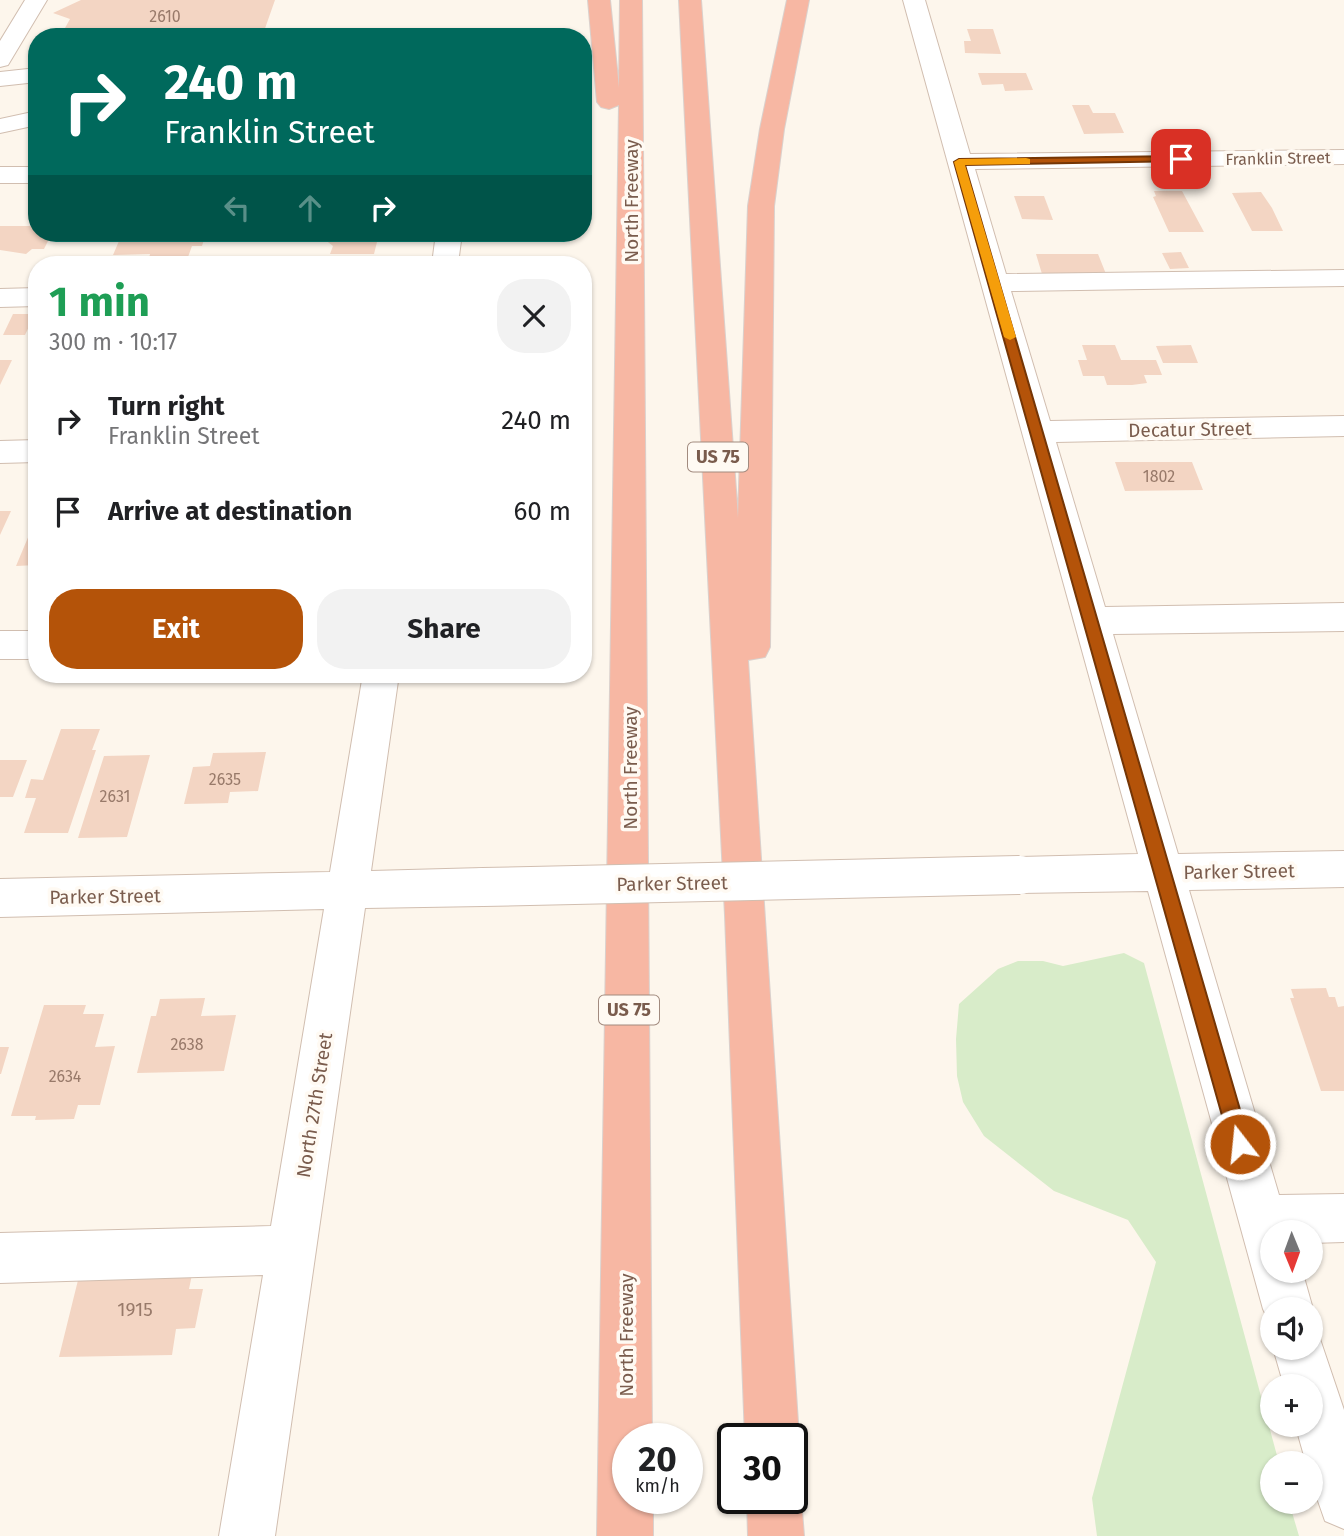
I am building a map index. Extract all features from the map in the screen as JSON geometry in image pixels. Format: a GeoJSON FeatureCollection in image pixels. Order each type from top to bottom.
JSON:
{"type":"FeatureCollection","features":[{"type":"Feature","properties":{"kind":"highway"},"geometry":{"type":"LineString","coordinates":[[599,0],[609,106],[631,485]]}},
{"type":"Feature","properties":{"kind":"highway","name":"North Freeway"},"geometry":{"type":"LineString","coordinates":[[625,1536],[631,0]]}},
{"type":"Feature","properties":{"kind":"highway","name":"US 75"},"geometry":{"type":"LineString","coordinates":[[690,0],[746,915],[771,1423]]}},
{"type":"Feature","properties":{"kind":"highway"},"geometry":{"type":"LineString","coordinates":[[746,915],[760,222],[767,153],[798,0]]}},
{"type":"Feature","properties":{"kind":"highway"},"geometry":{"type":"LineString","coordinates":[[775,1514],[776,1536]]}},
{"type":"Feature","properties":{"kind":"street"},"geometry":{"type":"LineString","coordinates":[[0,60],[36,0]]}},
{"type":"Feature","properties":{"kind":"street"},"geometry":{"type":"LineString","coordinates":[[914,0],[1262,1220]]}},
{"type":"Feature","properties":{"kind":"street"},"geometry":{"type":"LineString","coordinates":[[0,79],[28,76]]}},
{"type":"Feature","properties":{"kind":"street"},"geometry":{"type":"LineString","coordinates":[[0,126],[28,120]]}},
{"type":"Feature","properties":{"kind":"street","name":"Franklin Street"},"geometry":{"type":"LineString","coordinates":[[959,162],[1344,157]]}},
{"type":"Feature","properties":{"kind":"street"},"geometry":{"type":"LineString","coordinates":[[0,175],[28,174]]}},
{"type":"Feature","properties":{"kind":"street"},"geometry":{"type":"LineString","coordinates":[[994,283],[1344,278]]}},
{"type":"Feature","properties":{"kind":"street"},"geometry":{"type":"LineString","coordinates":[[0,298],[28,297]]}},
{"type":"Feature","properties":{"kind":"street","name":"Decatur Street"},"geometry":{"type":"LineString","coordinates":[[1036,432],[1344,426]]}},
{"type":"Feature","properties":{"kind":"street"},"geometry":{"type":"LineString","coordinates":[[0,452],[28,452]]}},
{"type":"Feature","properties":{"kind":"street"},"geometry":{"type":"LineString","coordinates":[[1090,621],[1344,617]]}},
{"type":"Feature","properties":{"kind":"street"},"geometry":{"type":"LineString","coordinates":[[0,645],[28,645]]}},
{"type":"Feature","properties":{"kind":"street","name":"North 27th Street"},"geometry":{"type":"LineString","coordinates":[[247,1536],[380,683]]}},
{"type":"Feature","properties":{"kind":"street","name":"Parker Street"},"geometry":{"type":"LineString","coordinates":[[0,898],[1344,869]]}},
{"type":"Feature","properties":{"kind":"street"},"geometry":{"type":"LineString","coordinates":[[1323,1223],[1344,1218]]}},
{"type":"Feature","properties":{"kind":"street"},"geometry":{"type":"LineString","coordinates":[[0,1258],[291,1250]]}},
{"type":"Feature","properties":{"kind":"street"},"geometry":{"type":"LineString","coordinates":[[1323,1429],[1344,1502]]}},
{"type":"Feature","properties":{"kind":"green space"},"geometry":{"type":"Polygon","coordinates":[[[1124,953],[1144,963],[1260,1393],[1260,1437],[1272,1437],[1276,1451],[1260,1451],[1260,1514],[1293,1514],[1299,1536],[1097,1536],[1092,1498],[1156,1262],[1128,1220],[1054,1191],[984,1136],[963,1102],[957,1076],[959,1004],[998,969],[1018,961],[1043,961],[1063,966],[1124,953]]]}},
{"type":"Feature","properties":{"kind":"building"},"geometry":{"type":"Polygon","coordinates":[[[81,0],[275,0],[265,28],[65,28],[70,19],[53,13],[81,0]]]}},
{"type":"Feature","properties":{"kind":"building"},"geometry":{"type":"Polygon","coordinates":[[[967,29],[993,29],[1001,54],[965,53],[964,41],[971,41],[967,29]]]}},
{"type":"Feature","properties":{"kind":"building"},"geometry":{"type":"Polygon","coordinates":[[[978,73],[1026,73],[1033,90],[1005,91],[1003,84],[982,85],[978,73]]]}},
{"type":"Feature","properties":{"kind":"building"},"geometry":{"type":"Polygon","coordinates":[[[1072,105],[1089,105],[1093,113],[1115,113],[1124,133],[1084,134],[1072,105]]]}},
{"type":"Feature","properties":{"kind":"building"},"geometry":{"type":"Polygon","coordinates":[[[1154,191],[1182,191],[1204,232],[1169,232],[1153,197],[1156,196],[1154,191]]]}},
{"type":"Feature","properties":{"kind":"building"},"geometry":{"type":"Polygon","coordinates":[[[1261,192],[1283,231],[1252,231],[1232,193],[1261,192]]]}},
{"type":"Feature","properties":{"kind":"building"},"geometry":{"type":"Polygon","coordinates":[[[1014,196],[1044,196],[1053,220],[1022,219],[1014,196]]]}},
{"type":"Feature","properties":{"kind":"building"},"geometry":{"type":"Polygon","coordinates":[[[0,226],[28,226],[28,242],[48,242],[44,249],[32,249],[26,254],[0,250],[0,226]]]}},
{"type":"Feature","properties":{"kind":"building"},"geometry":{"type":"Polygon","coordinates":[[[119,242],[203,242],[202,246],[192,246],[188,256],[113,255],[119,242]]]}},
{"type":"Feature","properties":{"kind":"building"},"geometry":{"type":"Polygon","coordinates":[[[328,242],[377,242],[374,254],[330,254],[333,246],[328,242]]]}},
{"type":"Feature","properties":{"kind":"building"},"geometry":{"type":"Polygon","coordinates":[[[1181,252],[1189,268],[1170,269],[1162,253],[1181,252]]]}},
{"type":"Feature","properties":{"kind":"building"},"geometry":{"type":"Polygon","coordinates":[[[1036,254],[1098,254],[1106,274],[1042,274],[1036,254]]]}},
{"type":"Feature","properties":{"kind":"building"},"geometry":{"type":"Polygon","coordinates":[[[13,314],[28,314],[25,335],[3,335],[13,314]]]}},
{"type":"Feature","properties":{"kind":"building"},"geometry":{"type":"Polygon","coordinates":[[[1082,345],[1115,345],[1121,360],[1156,360],[1162,375],[1144,375],[1147,383],[1132,385],[1107,385],[1104,376],[1083,376],[1078,360],[1087,360],[1082,345]]]}},
{"type":"Feature","properties":{"kind":"building"},"geometry":{"type":"Polygon","coordinates":[[[1191,345],[1198,363],[1163,363],[1156,346],[1191,345]]]}},
{"type":"Feature","properties":{"kind":"building"},"geometry":{"type":"Polygon","coordinates":[[[0,360],[12,360],[0,385],[0,360]]]}},
{"type":"Feature","properties":{"kind":"building"},"geometry":{"type":"Polygon","coordinates":[[[1115,462],[1192,462],[1203,490],[1125,491],[1115,462]]]}},
{"type":"Feature","properties":{"kind":"building"},"geometry":{"type":"Polygon","coordinates":[[[0,511],[11,511],[0,535],[0,511]]]}},
{"type":"Feature","properties":{"kind":"building"},"geometry":{"type":"Polygon","coordinates":[[[28,537],[28,565],[16,566],[28,537]]]}},
{"type":"Feature","properties":{"kind":"building"},"geometry":{"type":"Polygon","coordinates":[[[61,729],[100,729],[92,750],[96,750],[68,833],[24,833],[36,798],[25,798],[31,779],[43,780],[61,729]]]}},
{"type":"Feature","properties":{"kind":"building"},"geometry":{"type":"Polygon","coordinates":[[[266,752],[258,791],[230,792],[228,803],[184,804],[193,767],[210,766],[213,753],[266,752]]]}},
{"type":"Feature","properties":{"kind":"building"},"geometry":{"type":"Polygon","coordinates":[[[150,755],[127,837],[78,838],[104,756],[150,755]]]}},
{"type":"Feature","properties":{"kind":"building"},"geometry":{"type":"Polygon","coordinates":[[[0,760],[27,760],[13,797],[0,797],[0,760]]]}},
{"type":"Feature","properties":{"kind":"building"},"geometry":{"type":"Polygon","coordinates":[[[1326,988],[1329,997],[1335,997],[1338,1007],[1344,1006],[1344,1091],[1321,1091],[1290,998],[1294,998],[1291,989],[1326,988]]]}},
{"type":"Feature","properties":{"kind":"building"},"geometry":{"type":"Polygon","coordinates":[[[205,998],[201,1016],[236,1015],[224,1071],[137,1073],[151,1016],[156,1016],[160,999],[205,998]]]}},
{"type":"Feature","properties":{"kind":"building"},"geometry":{"type":"Polygon","coordinates":[[[44,1005],[86,1005],[83,1014],[104,1014],[95,1047],[115,1046],[100,1105],[78,1105],[74,1119],[35,1120],[36,1116],[11,1116],[44,1005]]]}},
{"type":"Feature","properties":{"kind":"building"},"geometry":{"type":"Polygon","coordinates":[[[0,1047],[9,1047],[1,1074],[0,1074],[0,1047]]]}},
{"type":"Feature","properties":{"kind":"building"},"geometry":{"type":"Polygon","coordinates":[[[194,1265],[189,1289],[203,1289],[195,1328],[176,1329],[172,1355],[59,1357],[81,1268],[194,1265]]]}},
{"type":"Feature","properties":{"kind":"slow traffic"},"geometry":{"type":"LineString","coordinates":[[1010,337],[959,162],[1026,161]]}},
{"type":"Feature","properties":{"kind":"route"},"geometry":{"type":"LineString","coordinates":[[1181,159],[959,162],[1240,1144]]}}]}
